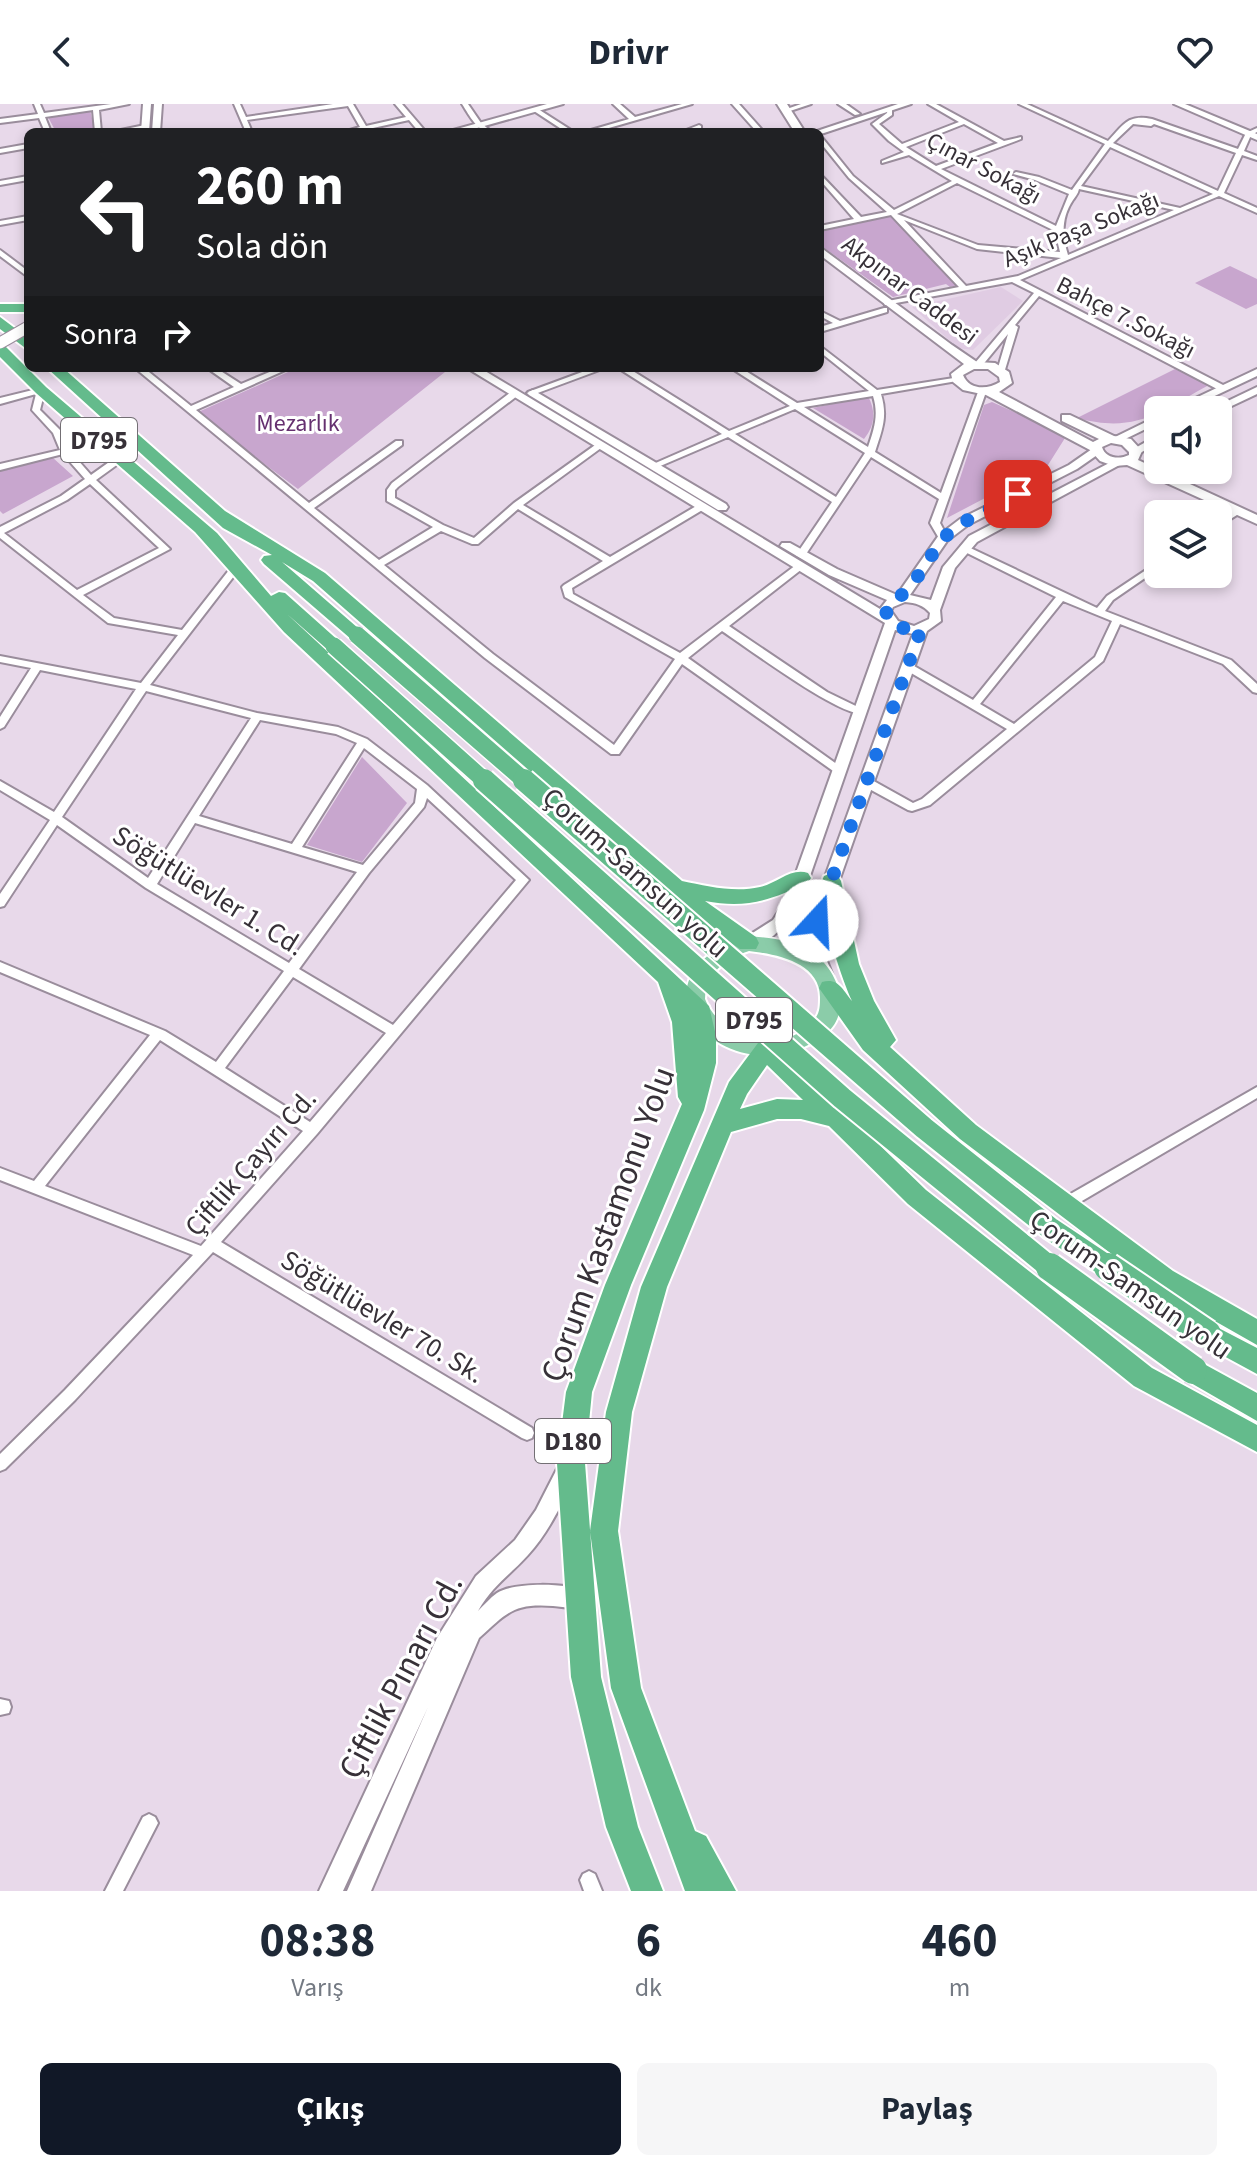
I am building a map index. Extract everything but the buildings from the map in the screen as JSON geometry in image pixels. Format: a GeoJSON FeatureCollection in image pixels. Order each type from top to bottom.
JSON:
{"type":"FeatureCollection","features":[{"type":"Feature","properties":{"kind":"highway"},"geometry":{"type":"LineString","coordinates":[[0,308],[24,308]]}},
{"type":"Feature","properties":{"kind":"highway"},"geometry":{"type":"LineString","coordinates":[[0,321],[24,342]]}},
{"type":"Feature","properties":{"kind":"highway","name":"Çorum-Samsun yolu"},"geometry":{"type":"LineString","coordinates":[[0,349],[24,371]]}},
{"type":"Feature","properties":{"kind":"highway","name":"Çorum-Samsun yolu"},"geometry":{"type":"LineString","coordinates":[[26,372],[41,390],[122,457],[816,1075],[991,1223],[1129,1327],[1257,1408]]}},
{"type":"Feature","properties":{"kind":"highway","name":"Çorum-Samsun yolu"},"geometry":{"type":"LineString","coordinates":[[59,372],[924,1128],[1051,1229],[1207,1334],[1257,1362]]}},
{"type":"Feature","properties":{"kind":"highway"},"geometry":{"type":"LineString","coordinates":[[70,372],[104,411]]}},
{"type":"Feature","properties":{"kind":"highway"},"geometry":{"type":"LineString","coordinates":[[0,373],[30,376]]}},
{"type":"Feature","properties":{"kind":"highway"},"geometry":{"type":"LineString","coordinates":[[219,515],[319,577],[717,923],[748,943]]}},
{"type":"Feature","properties":{"kind":"highway"},"geometry":{"type":"LineString","coordinates":[[201,528],[290,628],[698,1006]]}},
{"type":"Feature","properties":{"kind":"highway"},"geometry":{"type":"LineString","coordinates":[[675,887],[726,897],[763,895],[801,878]]}},
{"type":"Feature","properties":{"kind":"highway"},"geometry":{"type":"LineString","coordinates":[[831,881],[848,970],[871,1018],[909,1078]]}},
{"type":"Feature","properties":{"kind":"highway"},"geometry":{"type":"LineString","coordinates":[[667,977],[683,1022],[692,1110]]}},
{"type":"Feature","properties":{"kind":"highway"},"geometry":{"type":"LineString","coordinates":[[830,988],[871,1044],[968,1132],[1164,1279],[1257,1333]]}},
{"type":"Feature","properties":{"kind":"highway","name":"Çorum Kastamonu Yolu"},"geometry":{"type":"LineString","coordinates":[[647,1891],[622,1827],[586,1677],[578,1598],[571,1463],[579,1392],[618,1285],[692,1110],[705,1063],[705,1036],[698,1006]]}},
{"type":"Feature","properties":{"kind":"highway"},"geometry":{"type":"LineString","coordinates":[[766,1049],[917,1197],[1143,1377],[1257,1439]]}},
{"type":"Feature","properties":{"kind":"highway","name":"D180"},"geometry":{"type":"LineString","coordinates":[[701,1891],[626,1688],[604,1531],[619,1412],[654,1287],[737,1089],[766,1049]]}},
{"type":"Feature","properties":{"kind":"highway"},"geometry":{"type":"LineString","coordinates":[[722,1125],[767,1109],[799,1107],[837,1119]]}},
{"type":"Feature","properties":{"kind":"highway"},"geometry":{"type":"LineString","coordinates":[[663,1791],[720,1891]]}},
{"type":"Feature","properties":{"kind":"main road"},"geometry":{"type":"LineString","coordinates":[[465,128],[558,104]]}},
{"type":"Feature","properties":{"kind":"main road"},"geometry":{"type":"LineString","coordinates":[[775,104],[783,128]]}},
{"type":"Feature","properties":{"kind":"main road"},"geometry":{"type":"LineString","coordinates":[[784,107],[799,128]]}},
{"type":"Feature","properties":{"kind":"main road","name":"Akpınar Caddesi"},"geometry":{"type":"LineString","coordinates":[[824,253],[958,375],[965,387],[985,392]]}},
{"type":"Feature","properties":{"kind":"main road","name":"Akpınar Caddesi"},"geometry":{"type":"LineString","coordinates":[[824,262],[886,307],[976,365]]}},
{"type":"Feature","properties":{"kind":"main road"},"geometry":{"type":"LineString","coordinates":[[0,343],[24,329]]}},
{"type":"Feature","properties":{"kind":"main road"},"geometry":{"type":"LineString","coordinates":[[958,375],[976,365],[1004,377],[1113,440]]}},
{"type":"Feature","properties":{"kind":"main road"},"geometry":{"type":"LineString","coordinates":[[1004,377],[985,392],[1095,450],[1102,458],[1130,457],[1144,462]]}},
{"type":"Feature","properties":{"kind":"main road"},"geometry":{"type":"LineString","coordinates":[[1095,450],[1098,443],[1113,440],[1126,442],[1130,457],[1257,520]]}},
{"type":"Feature","properties":{"kind":"main road"},"geometry":{"type":"LineString","coordinates":[[1195,484],[1257,512]]}},
{"type":"Feature","properties":{"kind":"main road"},"geometry":{"type":"LineString","coordinates":[[748,943],[770,943],[791,948],[809,958],[823,972],[830,988],[831,1007],[824,1024],[809,1037],[789,1047],[766,1049],[743,1046],[723,1036],[707,1022],[698,1006],[696,989],[707,965],[729,948],[748,943]]}},
{"type":"Feature","properties":{"kind":"street"},"geometry":{"type":"LineString","coordinates":[[37,104],[46,128]]}},
{"type":"Feature","properties":{"kind":"street"},"geometry":{"type":"LineString","coordinates":[[0,121],[126,104]]}},
{"type":"Feature","properties":{"kind":"street"},"geometry":{"type":"LineString","coordinates":[[145,128],[147,104]]}},
{"type":"Feature","properties":{"kind":"street"},"geometry":{"type":"LineString","coordinates":[[156,128],[158,104]]}},
{"type":"Feature","properties":{"kind":"street"},"geometry":{"type":"LineString","coordinates":[[237,104],[247,128]]}},
{"type":"Feature","properties":{"kind":"street"},"geometry":{"type":"LineString","coordinates":[[243,119],[348,104],[364,128],[408,118]]}},
{"type":"Feature","properties":{"kind":"street"},"geometry":{"type":"LineString","coordinates":[[398,104],[419,128]]}},
{"type":"Feature","properties":{"kind":"street"},"geometry":{"type":"LineString","coordinates":[[465,104],[484,128]]}},
{"type":"Feature","properties":{"kind":"street"},"geometry":{"type":"LineString","coordinates":[[616,104],[633,119]]}},
{"type":"Feature","properties":{"kind":"street"},"geometry":{"type":"LineString","coordinates":[[602,128],[689,104]]}},
{"type":"Feature","properties":{"kind":"street"},"geometry":{"type":"LineString","coordinates":[[735,104],[757,128]]}},
{"type":"Feature","properties":{"kind":"street"},"geometry":{"type":"LineString","coordinates":[[784,107],[808,104]]}},
{"type":"Feature","properties":{"kind":"street"},"geometry":{"type":"LineString","coordinates":[[841,104],[857,114]]}},
{"type":"Feature","properties":{"kind":"street"},"geometry":{"type":"LineString","coordinates":[[811,128],[857,114],[907,104]]}},
{"type":"Feature","properties":{"kind":"street"},"geometry":{"type":"LineString","coordinates":[[931,104],[1003,143]]}},
{"type":"Feature","properties":{"kind":"street"},"geometry":{"type":"LineString","coordinates":[[1022,104],[1257,211]]}},
{"type":"Feature","properties":{"kind":"street"},"geometry":{"type":"LineString","coordinates":[[1178,104],[1254,133]]}},
{"type":"Feature","properties":{"kind":"street"},"geometry":{"type":"LineString","coordinates":[[1187,104],[1254,133]]}},
{"type":"Feature","properties":{"kind":"street"},"geometry":{"type":"LineString","coordinates":[[824,132],[889,107]]}},
{"type":"Feature","properties":{"kind":"street","name":"Çınar Sokağı"},"geometry":{"type":"LineString","coordinates":[[889,107],[890,114],[875,124],[902,146],[958,180],[1058,230]]}},
{"type":"Feature","properties":{"kind":"street"},"geometry":{"type":"LineString","coordinates":[[96,108],[98,128]]}},
{"type":"Feature","properties":{"kind":"street"},"geometry":{"type":"LineString","coordinates":[[536,110],[565,128]]}},
{"type":"Feature","properties":{"kind":"street"},"geometry":{"type":"LineString","coordinates":[[893,213],[977,247],[1065,257],[1058,230],[1077,190],[1108,143],[1121,130],[1141,118],[1146,124]]}},
{"type":"Feature","properties":{"kind":"street"},"geometry":{"type":"LineString","coordinates":[[902,146],[964,122]]}},
{"type":"Feature","properties":{"kind":"street"},"geometry":{"type":"LineString","coordinates":[[1121,130],[1146,124],[1257,158]]}},
{"type":"Feature","properties":{"kind":"street"},"geometry":{"type":"LineString","coordinates":[[1221,193],[1254,133]]}},
{"type":"Feature","properties":{"kind":"street"},"geometry":{"type":"LineString","coordinates":[[938,168],[1019,138]]}},
{"type":"Feature","properties":{"kind":"street"},"geometry":{"type":"LineString","coordinates":[[824,141],[851,177],[893,213],[965,289]]}},
{"type":"Feature","properties":{"kind":"street"},"geometry":{"type":"LineString","coordinates":[[0,151],[24,147]]}},
{"type":"Feature","properties":{"kind":"street"},"geometry":{"type":"LineString","coordinates":[[884,162],[911,152]]}},
{"type":"Feature","properties":{"kind":"street"},"geometry":{"type":"LineString","coordinates":[[1016,174],[1077,190],[1182,210]]}},
{"type":"Feature","properties":{"kind":"street"},"geometry":{"type":"LineString","coordinates":[[0,183],[24,179]]}},
{"type":"Feature","properties":{"kind":"street"},"geometry":{"type":"LineString","coordinates":[[824,227],[893,213],[958,180]]}},
{"type":"Feature","properties":{"kind":"street"},"geometry":{"type":"LineString","coordinates":[[824,181],[859,220]]}},
{"type":"Feature","properties":{"kind":"street","name":"Aşık Paşa Sokağı"},"geometry":{"type":"LineString","coordinates":[[824,328],[886,307],[1014,280],[1221,193]]}},
{"type":"Feature","properties":{"kind":"street"},"geometry":{"type":"LineString","coordinates":[[0,223],[24,219]]}},
{"type":"Feature","properties":{"kind":"street"},"geometry":{"type":"LineString","coordinates":[[0,252],[24,272]]}},
{"type":"Feature","properties":{"kind":"street"},"geometry":{"type":"LineString","coordinates":[[13,263],[24,260]]}},
{"type":"Feature","properties":{"kind":"street","name":"Bahçe 7.Sokağı"},"geometry":{"type":"LineString","coordinates":[[1014,280],[1222,388]]}},
{"type":"Feature","properties":{"kind":"street"},"geometry":{"type":"LineString","coordinates":[[976,365],[1037,294]]}},
{"type":"Feature","properties":{"kind":"street"},"geometry":{"type":"LineString","coordinates":[[824,315],[837,322]]}},
{"type":"Feature","properties":{"kind":"street"},"geometry":{"type":"LineString","coordinates":[[1004,377],[1016,320]]}},
{"type":"Feature","properties":{"kind":"street"},"geometry":{"type":"LineString","coordinates":[[144,372],[489,656],[615,751],[681,658],[800,561],[835,500],[871,451],[880,423],[881,408],[876,393],[824,351]]}},
{"type":"Feature","properties":{"kind":"street"},"geometry":{"type":"LineString","coordinates":[[217,372],[241,388]]}},
{"type":"Feature","properties":{"kind":"street"},"geometry":{"type":"LineString","coordinates":[[189,410],[276,372]]}},
{"type":"Feature","properties":{"kind":"street"},"geometry":{"type":"LineString","coordinates":[[478,372],[701,507],[800,561],[898,599],[919,599],[934,609]]}},
{"type":"Feature","properties":{"kind":"street"},"geometry":{"type":"LineString","coordinates":[[496,372],[655,465],[889,621],[908,630],[921,629],[935,621],[934,609],[949,567],[973,539],[1144,448]]}},
{"type":"Feature","properties":{"kind":"street"},"geometry":{"type":"LineString","coordinates":[[532,392],[590,372]]}},
{"type":"Feature","properties":{"kind":"street"},"geometry":{"type":"LineString","coordinates":[[629,372],[835,500]]}},
{"type":"Feature","properties":{"kind":"street"},"geometry":{"type":"LineString","coordinates":[[741,372],[943,498]]}},
{"type":"Feature","properties":{"kind":"street"},"geometry":{"type":"LineString","coordinates":[[1205,396],[1257,372]]}},
{"type":"Feature","properties":{"kind":"street"},"geometry":{"type":"LineString","coordinates":[[655,465],[796,406],[958,375]]}},
{"type":"Feature","properties":{"kind":"street"},"geometry":{"type":"LineString","coordinates":[[0,401],[41,390],[36,410],[57,432],[65,451],[90,479],[165,549],[79,593]]}},
{"type":"Feature","properties":{"kind":"street"},"geometry":{"type":"LineString","coordinates":[[1232,402],[1257,390]]}},
{"type":"Feature","properties":{"kind":"street"},"geometry":{"type":"LineString","coordinates":[[943,538],[935,523],[985,392]]}},
{"type":"Feature","properties":{"kind":"street"},"geometry":{"type":"LineString","coordinates":[[514,394],[391,490],[390,499],[440,527],[475,542],[517,505],[598,446]]}},
{"type":"Feature","properties":{"kind":"street"},"geometry":{"type":"LineString","coordinates":[[1113,440],[1144,426]]}},
{"type":"Feature","properties":{"kind":"street"},"geometry":{"type":"LineString","coordinates":[[308,508],[399,443]]}},
{"type":"Feature","properties":{"kind":"street"},"geometry":{"type":"LineString","coordinates":[[748,943],[778,924],[794,899],[889,621],[886,608],[898,599],[943,538],[964,522],[1073,467],[1095,450]]}},
{"type":"Feature","properties":{"kind":"street"},"geometry":{"type":"LineString","coordinates":[[0,467],[65,451]]}},
{"type":"Feature","properties":{"kind":"street"},"geometry":{"type":"LineString","coordinates":[[122,457],[64,498],[0,532],[111,621],[184,633]]}},
{"type":"Feature","properties":{"kind":"street"},"geometry":{"type":"LineString","coordinates":[[517,505],[609,561]]}},
{"type":"Feature","properties":{"kind":"street"},"geometry":{"type":"LineString","coordinates":[[701,507],[567,587],[568,595],[681,658],[840,770]]}},
{"type":"Feature","properties":{"kind":"street"},"geometry":{"type":"LineString","coordinates":[[1232,514],[1237,511]]}},
{"type":"Feature","properties":{"kind":"street"},"geometry":{"type":"LineString","coordinates":[[378,565],[440,527]]}},
{"type":"Feature","properties":{"kind":"street"},"geometry":{"type":"LineString","coordinates":[[964,548],[1061,597],[1227,662],[1257,690]]}},
{"type":"Feature","properties":{"kind":"street"},"geometry":{"type":"LineString","coordinates":[[0,903],[143,687],[236,567]]}},
{"type":"Feature","properties":{"kind":"street"},"geometry":{"type":"LineString","coordinates":[[1099,613],[1110,598],[1144,575]]}},
{"type":"Feature","properties":{"kind":"street"},"geometry":{"type":"LineString","coordinates":[[974,705],[1061,597]]}},
{"type":"Feature","properties":{"kind":"street"},"geometry":{"type":"LineString","coordinates":[[866,782],[917,807],[1099,659],[1117,621]]}},
{"type":"Feature","properties":{"kind":"street"},"geometry":{"type":"LineString","coordinates":[[722,626],[823,694],[860,712]]}},
{"type":"Feature","properties":{"kind":"street"},"geometry":{"type":"LineString","coordinates":[[830,988],[813,946],[817,921],[910,668],[921,629]]}},
{"type":"Feature","properties":{"kind":"street"},"geometry":{"type":"LineString","coordinates":[[0,659],[143,687],[257,716],[338,731],[363,742],[423,788],[420,804],[365,870],[217,1070]]}},
{"type":"Feature","properties":{"kind":"street"},"geometry":{"type":"LineString","coordinates":[[0,725],[38,666]]}},
{"type":"Feature","properties":{"kind":"street"},"geometry":{"type":"LineString","coordinates":[[910,668],[1015,729]]}},
{"type":"Feature","properties":{"kind":"street"},"geometry":{"type":"LineString","coordinates":[[150,885],[257,716]]}},
{"type":"Feature","properties":{"kind":"street"},"geometry":{"type":"LineString","coordinates":[[295,849],[363,742]]}},
{"type":"Feature","properties":{"kind":"street","name":"Söğütlüevler 1. Cd."},"geometry":{"type":"LineString","coordinates":[[0,785],[57,819],[150,885],[394,1032]]}},
{"type":"Feature","properties":{"kind":"street","name":"Çiftlik Çayırı Cd."},"geometry":{"type":"LineString","coordinates":[[0,1464],[70,1397],[208,1248],[523,880],[423,788]]}},
{"type":"Feature","properties":{"kind":"street"},"geometry":{"type":"LineString","coordinates":[[193,818],[365,870]]}},
{"type":"Feature","properties":{"kind":"street"},"geometry":{"type":"LineString","coordinates":[[0,967],[158,1033],[312,1130]]}},
{"type":"Feature","properties":{"kind":"street"},"geometry":{"type":"LineString","coordinates":[[36,1188],[158,1033]]}},
{"type":"Feature","properties":{"kind":"street"},"geometry":{"type":"LineString","coordinates":[[1065,1204],[1257,1092]]}},
{"type":"Feature","properties":{"kind":"street","name":"Söğütlüevler 70. Sk."},"geometry":{"type":"LineString","coordinates":[[0,1174],[208,1248],[527,1433]]}},
{"type":"Feature","properties":{"kind":"street","name":"Çiftlik Pınarı Cd."},"geometry":{"type":"LineString","coordinates":[[331,1891],[445,1646],[483,1583],[522,1547],[543,1517],[571,1463]]}},
{"type":"Feature","properties":{"kind":"street","name":"Çiftlik Pınarı Cd."},"geometry":{"type":"LineString","coordinates":[[359,1891],[472,1631],[505,1600],[540,1595],[578,1598]]}},
{"type":"Feature","properties":{"kind":"street"},"geometry":{"type":"LineString","coordinates":[[114,1891],[149,1823]]}},
{"type":"Feature","properties":{"kind":"shaded area"},"geometry":{"type":"Polygon","coordinates":[[[1001,287],[1023,301],[973,350],[958,348],[912,307],[1001,287]]]}},
{"type":"Feature","properties":{"kind":"green space"},"geometry":{"type":"Polygon","coordinates":[[[90,110],[94,128],[54,128],[48,117],[90,110]]]}},
{"type":"Feature","properties":{"kind":"green space"},"geometry":{"type":"Polygon","coordinates":[[[891,216],[955,282],[955,286],[946,284],[893,297],[824,248],[824,230],[891,216]]]}},
{"type":"Feature","properties":{"kind":"green space"},"geometry":{"type":"Polygon","coordinates":[[[1230,266],[1257,279],[1257,304],[1246,309],[1195,283],[1230,266]]]}},
{"type":"Feature","properties":{"kind":"green space"},"geometry":{"type":"Polygon","coordinates":[[[1175,369],[1209,385],[1189,396],[1144,396],[1144,419],[1132,422],[1098,422],[1077,418],[1175,369]]]}},
{"type":"Feature","properties":{"kind":"green space","name":"Mezarlık"},"geometry":{"type":"Polygon","coordinates":[[[288,372],[445,372],[298,489],[196,413],[288,372]]]}},
{"type":"Feature","properties":{"kind":"green space"},"geometry":{"type":"Polygon","coordinates":[[[868,396],[873,418],[864,439],[813,408],[868,396]]]}},
{"type":"Feature","properties":{"kind":"green space"},"geometry":{"type":"Polygon","coordinates":[[[992,402],[1059,432],[1065,438],[1048,465],[947,518],[984,405],[992,402]]]}},
{"type":"Feature","properties":{"kind":"green space"},"geometry":{"type":"Polygon","coordinates":[[[52,457],[73,476],[3,514],[0,511],[0,469],[52,457]]]}},
{"type":"Feature","properties":{"kind":"green space"},"geometry":{"type":"Polygon","coordinates":[[[362,757],[407,803],[362,862],[307,845],[362,757]]]}},
{"type":"Feature","properties":{"kind":"route"},"geometry":{"type":"LineString","coordinates":[[817,921],[909,671],[921,629],[908,630],[896,626],[887,619],[886,608],[910,588],[943,538],[964,522],[1018,494]]}}]}
